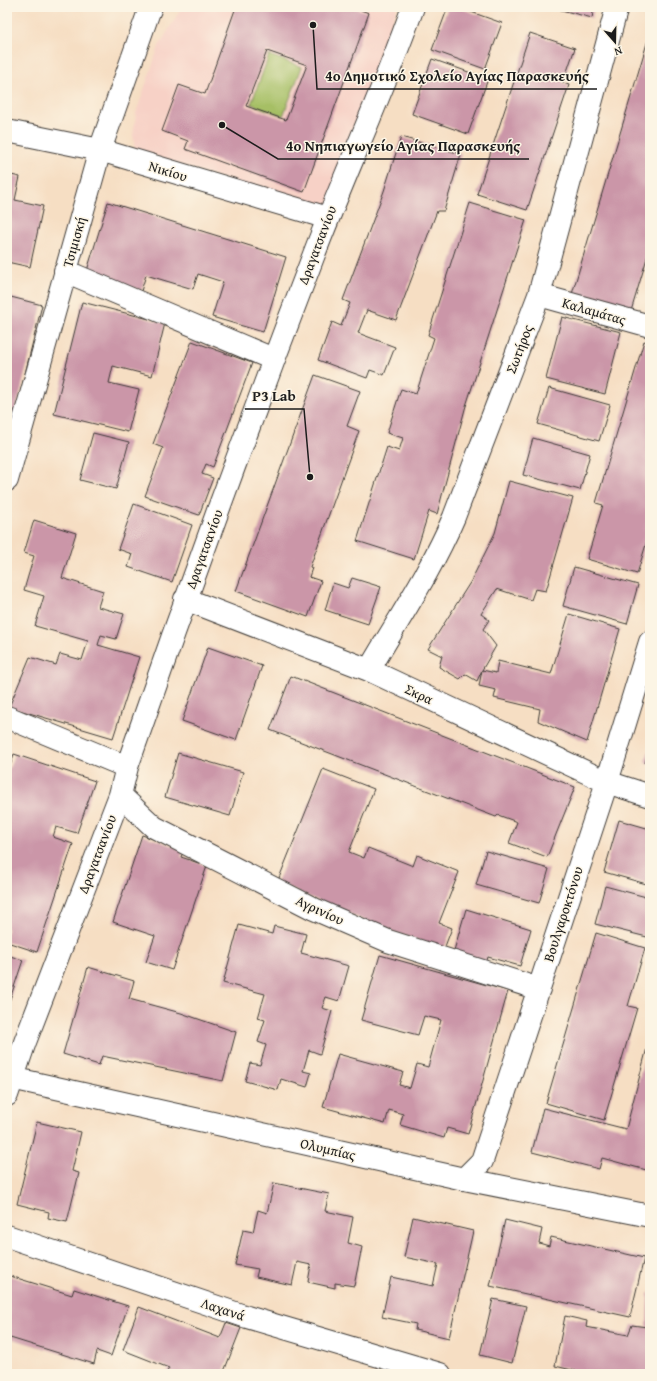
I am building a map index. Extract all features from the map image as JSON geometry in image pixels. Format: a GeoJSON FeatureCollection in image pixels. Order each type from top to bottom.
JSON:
{"type":"FeatureCollection","features":[{"type":"Feature","properties":{"kind":"street","name":"Δραγατσανίου"},"geometry":{"type":"LineString","coordinates":[[9,1083],[120,795],[127,767],[185,599],[273,359],[328,218],[400,43],[412,7]]}},
{"type":"Feature","properties":{"kind":"street","name":"Σωτήρος"},"geometry":{"type":"LineString","coordinates":[[369,670],[443,544],[539,295],[617,7]]}},
{"type":"Feature","properties":{"kind":"street","name":"Τσιμισκή"},"geometry":{"type":"LineString","coordinates":[[7,480],[100,150],[144,9]]}},
{"type":"Feature","properties":{"kind":"street","name":"Νικίου"},"geometry":{"type":"LineString","coordinates":[[7,131],[100,150],[328,218]]}},
{"type":"Feature","properties":{"kind":"street"},"geometry":{"type":"LineString","coordinates":[[65,271],[273,359]]}},
{"type":"Feature","properties":{"kind":"street","name":"Καλαμάτας"},"geometry":{"type":"LineString","coordinates":[[539,295],[650,326]]}},
{"type":"Feature","properties":{"kind":"street","name":"Σκρα"},"geometry":{"type":"LineString","coordinates":[[185,599],[369,670],[606,782],[650,796]]}},
{"type":"Feature","properties":{"kind":"street","name":"Βουλγαροκτόνου"},"geometry":{"type":"LineString","coordinates":[[464,1179],[482,1161],[539,989],[650,642]]}},
{"type":"Feature","properties":{"kind":"street"},"geometry":{"type":"LineString","coordinates":[[7,718],[127,767]]}},
{"type":"Feature","properties":{"kind":"street","name":"Αγρινίου"},"geometry":{"type":"LineString","coordinates":[[120,795],[154,827],[314,909],[388,941],[539,989]]}},
{"type":"Feature","properties":{"kind":"street","name":"Ολυμπίας"},"geometry":{"type":"LineString","coordinates":[[9,1083],[464,1179],[650,1216]]}},
{"type":"Feature","properties":{"kind":"street","name":"Λαχανά"},"geometry":{"type":"LineString","coordinates":[[7,1236],[247,1317],[440,1374]]}},
{"type":"Feature","properties":{"kind":"shaded area"},"geometry":{"type":"Polygon","coordinates":[[[182,7],[397,7],[340,184],[324,212],[135,150],[133,135],[136,113],[159,46],[182,7]]]}},
{"type":"Feature","properties":{"kind":"green space"},"geometry":{"type":"Polygon","coordinates":[[[269,55],[302,67],[283,116],[251,104],[269,55]]]}},
{"type":"Feature","properties":{"kind":"building"},"geometry":{"type":"Polygon","coordinates":[[[236,7],[352,7],[369,13],[304,192],[185,149],[188,141],[162,131],[179,85],[205,94],[236,7]],[[267,51],[246,106],[286,120],[307,65],[267,51]]]}},
{"type":"Feature","properties":{"kind":"building"},"geometry":{"type":"Polygon","coordinates":[[[448,7],[457,7],[502,23],[485,69],[432,50],[448,7]]]}},
{"type":"Feature","properties":{"kind":"building"},"geometry":{"type":"Polygon","coordinates":[[[550,7],[594,7],[592,18],[550,7]]]}},
{"type":"Feature","properties":{"kind":"building"},"geometry":{"type":"Polygon","coordinates":[[[530,33],[575,48],[563,83],[569,85],[527,210],[477,194],[530,33]]]}},
{"type":"Feature","properties":{"kind":"building"},"geometry":{"type":"Polygon","coordinates":[[[650,33],[650,248],[631,311],[572,294],[650,33]]]}},
{"type":"Feature","properties":{"kind":"building"},"geometry":{"type":"Polygon","coordinates":[[[432,59],[488,79],[468,134],[412,114],[432,59]]]}},
{"type":"Feature","properties":{"kind":"building"},"geometry":{"type":"Polygon","coordinates":[[[401,137],[461,154],[444,211],[437,211],[396,320],[367,310],[358,333],[395,347],[384,375],[370,370],[367,378],[318,360],[332,322],[341,326],[350,303],[343,300],[384,191],[401,137]]]}},
{"type":"Feature","properties":{"kind":"building"},"geometry":{"type":"Polygon","coordinates":[[[7,174],[20,177],[15,200],[43,206],[30,267],[7,262],[7,174]]]}},
{"type":"Feature","properties":{"kind":"building"},"geometry":{"type":"Polygon","coordinates":[[[108,202],[286,257],[263,332],[212,317],[223,282],[198,274],[193,289],[146,275],[141,291],[86,274],[108,202]]]}},
{"type":"Feature","properties":{"kind":"building"},"geometry":{"type":"Polygon","coordinates":[[[470,203],[526,220],[465,409],[437,514],[429,511],[414,559],[357,541],[387,447],[399,451],[403,438],[387,433],[401,389],[416,394],[434,338],[428,335],[470,203]]]}},
{"type":"Feature","properties":{"kind":"building"},"geometry":{"type":"Polygon","coordinates":[[[7,296],[42,305],[10,434],[7,433],[7,296]]]}},
{"type":"Feature","properties":{"kind":"building"},"geometry":{"type":"Polygon","coordinates":[[[82,302],[165,323],[152,376],[113,366],[109,383],[139,390],[128,432],[54,414],[82,302]]]}},
{"type":"Feature","properties":{"kind":"building"},"geometry":{"type":"Polygon","coordinates":[[[562,317],[621,332],[605,394],[546,379],[562,317]]]}},
{"type":"Feature","properties":{"kind":"building"},"geometry":{"type":"Polygon","coordinates":[[[192,341],[252,363],[213,467],[206,464],[202,474],[213,478],[199,515],[145,496],[163,448],[153,444],[192,341]]]}},
{"type":"Feature","properties":{"kind":"building"},"geometry":{"type":"Polygon","coordinates":[[[644,341],[650,343],[650,531],[637,574],[587,559],[603,505],[596,503],[644,341]]]}},
{"type":"Feature","properties":{"kind":"building"},"geometry":{"type":"Polygon","coordinates":[[[315,375],[360,391],[347,426],[359,431],[310,567],[312,568],[309,577],[321,581],[308,617],[236,591],[315,375]]]}},
{"type":"Feature","properties":{"kind":"building"},"geometry":{"type":"Polygon","coordinates":[[[549,388],[610,405],[599,441],[538,424],[549,388]]]}},
{"type":"Feature","properties":{"kind":"building"},"geometry":{"type":"Polygon","coordinates":[[[93,433],[129,442],[116,489],[80,480],[93,433]]]}},
{"type":"Feature","properties":{"kind":"building"},"geometry":{"type":"Polygon","coordinates":[[[533,438],[590,454],[580,490],[523,475],[533,438]]]}},
{"type":"Feature","properties":{"kind":"building"},"geometry":{"type":"Polygon","coordinates":[[[509,481],[573,498],[546,591],[535,589],[531,600],[497,589],[481,614],[489,620],[483,629],[496,646],[477,681],[465,674],[460,679],[439,667],[442,656],[428,649],[471,581],[495,533],[509,481]]]}},
{"type":"Feature","properties":{"kind":"building"},"geometry":{"type":"Polygon","coordinates":[[[134,504],[192,525],[172,582],[128,567],[132,554],[118,549],[134,504]]]}},
{"type":"Feature","properties":{"kind":"building"},"geometry":{"type":"Polygon","coordinates":[[[34,520],[76,533],[62,578],[103,591],[98,607],[124,614],[116,639],[101,635],[98,645],[139,657],[113,738],[9,707],[30,657],[56,665],[60,654],[82,660],[88,641],[35,626],[44,596],[24,590],[34,556],[24,553],[34,520]]]}},
{"type":"Feature","properties":{"kind":"building"},"geometry":{"type":"Polygon","coordinates":[[[574,567],[638,585],[627,624],[563,606],[574,567]]]}},
{"type":"Feature","properties":{"kind":"building"},"geometry":{"type":"Polygon","coordinates":[[[352,578],[381,587],[368,624],[325,610],[333,583],[348,588],[352,578]]]}},
{"type":"Feature","properties":{"kind":"building"},"geometry":{"type":"Polygon","coordinates":[[[569,614],[620,629],[587,742],[538,721],[540,709],[494,698],[496,690],[479,686],[482,670],[496,673],[498,661],[551,674],[569,614]]]}},
{"type":"Feature","properties":{"kind":"building"},"geometry":{"type":"Polygon","coordinates":[[[208,647],[262,666],[236,740],[182,721],[208,647]]]}},
{"type":"Feature","properties":{"kind":"building"},"geometry":{"type":"Polygon","coordinates":[[[291,676],[575,787],[547,857],[509,843],[517,822],[498,815],[496,817],[270,730],[291,676]]]}},
{"type":"Feature","properties":{"kind":"building"},"geometry":{"type":"Polygon","coordinates":[[[650,747],[650,765],[645,763],[650,747]]]}},
{"type":"Feature","properties":{"kind":"building"},"geometry":{"type":"Polygon","coordinates":[[[178,753],[243,772],[230,816],[165,797],[178,753]]]}},
{"type":"Feature","properties":{"kind":"building"},"geometry":{"type":"Polygon","coordinates":[[[14,754],[95,781],[77,833],[56,827],[53,837],[73,844],[37,952],[7,942],[7,775],[14,754]]]}},
{"type":"Feature","properties":{"kind":"building"},"geometry":{"type":"Polygon","coordinates":[[[323,769],[374,789],[349,852],[364,858],[368,848],[413,866],[417,855],[459,872],[439,923],[452,928],[444,949],[387,930],[277,883],[323,769]]]}},
{"type":"Feature","properties":{"kind":"building"},"geometry":{"type":"Polygon","coordinates":[[[619,820],[650,829],[650,885],[604,872],[619,820]]]}},
{"type":"Feature","properties":{"kind":"building"},"geometry":{"type":"Polygon","coordinates":[[[142,835],[184,850],[181,857],[207,866],[172,970],[146,962],[155,936],[113,922],[142,835]]]}},
{"type":"Feature","properties":{"kind":"building"},"geometry":{"type":"Polygon","coordinates":[[[486,851],[549,869],[539,903],[476,885],[486,851]]]}},
{"type":"Feature","properties":{"kind":"building"},"geometry":{"type":"Polygon","coordinates":[[[605,886],[650,898],[650,928],[647,937],[595,924],[605,886]]]}},
{"type":"Feature","properties":{"kind":"building"},"geometry":{"type":"Polygon","coordinates":[[[466,909],[531,929],[520,966],[488,957],[486,964],[453,954],[466,909]]]}},
{"type":"Feature","properties":{"kind":"building"},"geometry":{"type":"Polygon","coordinates":[[[239,925],[272,934],[274,926],[306,934],[301,953],[349,966],[339,1001],[326,997],[322,1008],[332,1011],[320,1054],[309,1050],[303,1071],[311,1073],[307,1087],[281,1079],[278,1090],[245,1081],[250,1063],[260,1065],[266,1045],[258,1042],[265,1020],[258,1018],[265,994],[223,983],[239,925]]]}},
{"type":"Feature","properties":{"kind":"building"},"geometry":{"type":"Polygon","coordinates":[[[596,933],[645,948],[628,1006],[637,1008],[604,1120],[546,1103],[596,933]]]}},
{"type":"Feature","properties":{"kind":"building"},"geometry":{"type":"Polygon","coordinates":[[[7,955],[23,960],[7,1008],[7,955]]]}},
{"type":"Feature","properties":{"kind":"building"},"geometry":{"type":"Polygon","coordinates":[[[380,955],[508,991],[468,1134],[447,1128],[444,1138],[400,1125],[403,1114],[389,1110],[385,1124],[323,1107],[338,1054],[403,1072],[399,1085],[410,1088],[417,1064],[428,1067],[441,1020],[424,1016],[418,1035],[361,1020],[380,955]]]}},
{"type":"Feature","properties":{"kind":"building"},"geometry":{"type":"Polygon","coordinates":[[[88,967],[134,981],[129,999],[181,1013],[236,1032],[223,1081],[102,1056],[99,1065],[63,1054],[88,967]]]}},
{"type":"Feature","properties":{"kind":"building"},"geometry":{"type":"Polygon","coordinates":[[[649,1040],[650,1171],[602,1158],[599,1169],[532,1152],[543,1108],[626,1129],[649,1040]]]}},
{"type":"Feature","properties":{"kind":"building"},"geometry":{"type":"Polygon","coordinates":[[[37,1122],[81,1132],[72,1171],[79,1173],[67,1222],[48,1218],[49,1212],[17,1204],[37,1122]]]}},
{"type":"Feature","properties":{"kind":"building"},"geometry":{"type":"Polygon","coordinates":[[[274,1183],[329,1194],[325,1211],[353,1217],[348,1243],[362,1247],[354,1286],[335,1283],[335,1288],[308,1282],[311,1265],[297,1262],[292,1285],[256,1277],[258,1269],[235,1265],[243,1230],[253,1232],[258,1210],[267,1213],[274,1183]]]}},
{"type":"Feature","properties":{"kind":"building"},"geometry":{"type":"Polygon","coordinates":[[[413,1217],[473,1231],[449,1338],[415,1330],[416,1324],[382,1317],[391,1277],[433,1286],[438,1264],[404,1257],[413,1217]]]}},
{"type":"Feature","properties":{"kind":"building"},"geometry":{"type":"Polygon","coordinates":[[[505,1220],[542,1229],[539,1243],[549,1246],[551,1237],[644,1258],[630,1317],[490,1286],[505,1220]]]}},
{"type":"Feature","properties":{"kind":"building"},"geometry":{"type":"Polygon","coordinates":[[[7,1275],[72,1295],[74,1289],[128,1306],[111,1356],[97,1351],[94,1364],[7,1337],[7,1275]]]}},
{"type":"Feature","properties":{"kind":"building"},"geometry":{"type":"Polygon","coordinates":[[[648,1293],[650,1293],[650,1374],[576,1374],[576,1371],[555,1366],[565,1316],[587,1321],[586,1327],[628,1335],[632,1325],[647,1327],[648,1293]]]}},
{"type":"Feature","properties":{"kind":"building"},"geometry":{"type":"Polygon","coordinates":[[[493,1299],[526,1306],[512,1363],[480,1355],[493,1299]]]}},
{"type":"Feature","properties":{"kind":"building"},"geometry":{"type":"Polygon","coordinates":[[[139,1307],[220,1338],[226,1323],[241,1328],[223,1374],[166,1374],[169,1368],[123,1350],[139,1307]]]}},
{"type":"Feature","properties":{"kind":"place","name":"4ο Δημοτικό Σχολείο Αγίας Παρασκευής"},"geometry":{"type":"Point","coordinates":[313,25]}},
{"type":"Feature","properties":{"kind":"place","name":"4ο Νηπιαγωγείο Αγίας Παρασκευής"},"geometry":{"type":"Point","coordinates":[222,125]}},
{"type":"Feature","properties":{"kind":"place","name":"P3 Lab"},"geometry":{"type":"Point","coordinates":[310,477]}}]}
